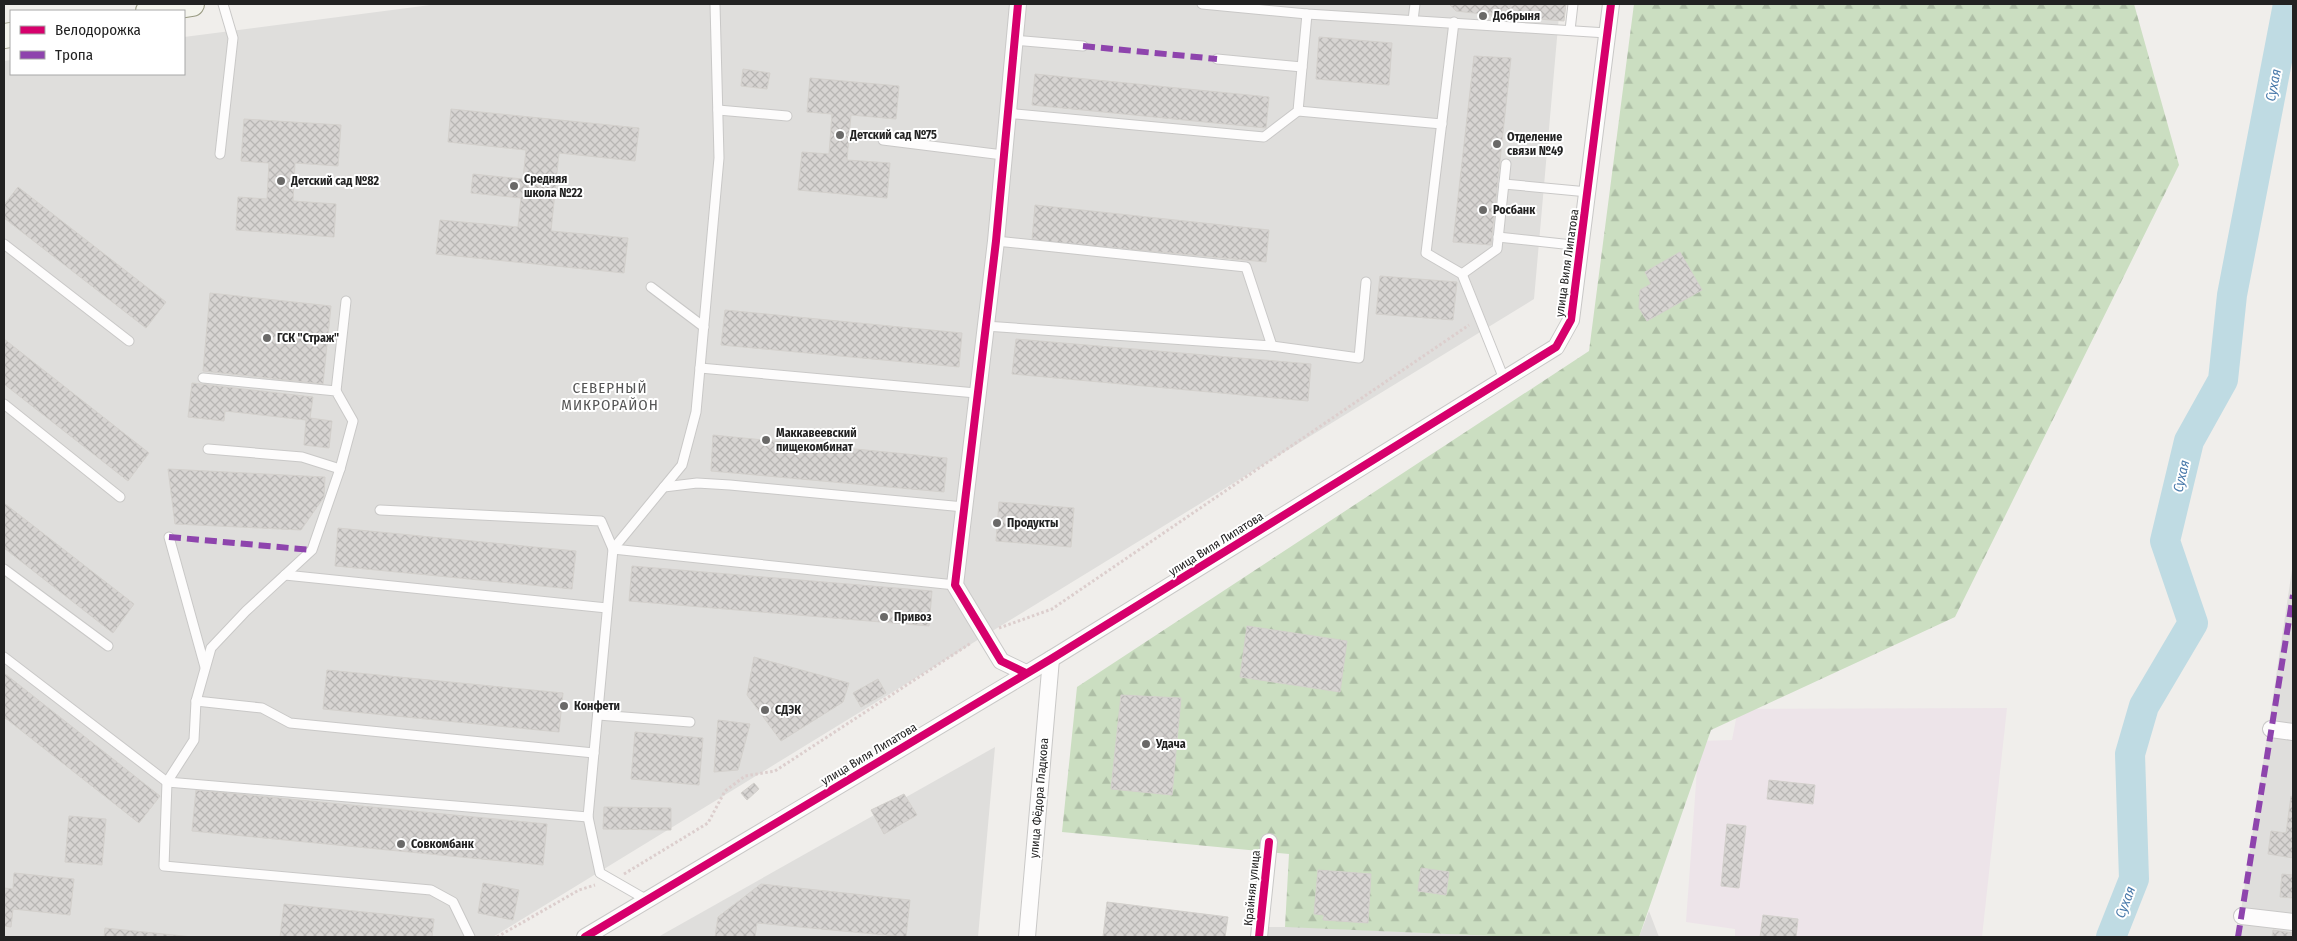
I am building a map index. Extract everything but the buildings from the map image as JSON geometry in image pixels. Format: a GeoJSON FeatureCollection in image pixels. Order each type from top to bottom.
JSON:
{"type":"FeatureCollection","features":[{"type":"Feature","properties":{"kind":"main road"},"geometry":{"type":"LineString","coordinates":[[154,10],[192,4]]}},
{"type":"Feature","properties":{"kind":"street"},"geometry":{"type":"LineString","coordinates":[[1018,4],[1006,113],[996,241],[976,393],[955,584],[1001,661],[1026,673]]}},
{"type":"Feature","properties":{"kind":"street","name":"улица Виля Липатова"},"geometry":{"type":"LineString","coordinates":[[585,937],[1026,673],[1051,660],[1556,347],[1571,320],[1582,246],[1611,4]]}},
{"type":"Feature","properties":{"kind":"street","name":"улица Фёдора Гладкова"},"geometry":{"type":"LineString","coordinates":[[1026,937],[1051,660]]}},
{"type":"Feature","properties":{"kind":"street"},"geometry":{"type":"LineString","coordinates":[[2271,729],[2293,732]]}},
{"type":"Feature","properties":{"kind":"street","name":"Крайняя улица"},"geometry":{"type":"LineString","coordinates":[[1259,937],[1269,842]]}},
{"type":"Feature","properties":{"kind":"street"},"geometry":{"type":"LineString","coordinates":[[2242,916],[2293,922]]}},
{"type":"Feature","properties":{"kind":"lane"},"geometry":{"type":"LineString","coordinates":[[220,154],[232,38],[223,4]]}},
{"type":"Feature","properties":{"kind":"lane"},"geometry":{"type":"LineString","coordinates":[[613,549],[682,465],[696,412],[719,158],[715,4]]}},
{"type":"Feature","properties":{"kind":"lane"},"geometry":{"type":"LineString","coordinates":[[1202,4],[1307,14],[1608,33]]}},
{"type":"Feature","properties":{"kind":"lane"},"geometry":{"type":"LineString","coordinates":[[1413,20],[1415,4]]}},
{"type":"Feature","properties":{"kind":"lane"},"geometry":{"type":"LineString","coordinates":[[1570,30],[1573,4]]}},
{"type":"Feature","properties":{"kind":"lane"},"geometry":{"type":"LineString","coordinates":[[1298,111],[1307,14]]}},
{"type":"Feature","properties":{"kind":"lane"},"geometry":{"type":"LineString","coordinates":[[1454,22],[1426,253],[1462,274],[1504,379]]}},
{"type":"Feature","properties":{"kind":"lane"},"geometry":{"type":"LineString","coordinates":[[1014,40],[1083,46]]}},
{"type":"Feature","properties":{"kind":"lane"},"geometry":{"type":"LineString","coordinates":[[1218,59],[1302,67]]}},
{"type":"Feature","properties":{"kind":"lane"},"geometry":{"type":"LineString","coordinates":[[718,110],[787,116]]}},
{"type":"Feature","properties":{"kind":"lane"},"geometry":{"type":"LineString","coordinates":[[1006,113],[1264,137],[1298,111],[1442,124]]}},
{"type":"Feature","properties":{"kind":"lane"},"geometry":{"type":"LineString","coordinates":[[882,140],[1003,155]]}},
{"type":"Feature","properties":{"kind":"lane"},"geometry":{"type":"LineString","coordinates":[[1462,274],[1497,250],[1506,164]]}},
{"type":"Feature","properties":{"kind":"lane"},"geometry":{"type":"LineString","coordinates":[[1504,184],[1588,192]]}},
{"type":"Feature","properties":{"kind":"lane"},"geometry":{"type":"LineString","coordinates":[[1498,237],[1582,246]]}},
{"type":"Feature","properties":{"kind":"lane"},"geometry":{"type":"LineString","coordinates":[[996,241],[1246,267],[1272,346]]}},
{"type":"Feature","properties":{"kind":"lane"},"geometry":{"type":"LineString","coordinates":[[4,244],[129,341]]}},
{"type":"Feature","properties":{"kind":"lane"},"geometry":{"type":"LineString","coordinates":[[985,326],[1272,346],[1359,358],[1366,282]]}},
{"type":"Feature","properties":{"kind":"lane"},"geometry":{"type":"LineString","coordinates":[[651,287],[704,327]]}},
{"type":"Feature","properties":{"kind":"lane"},"geometry":{"type":"LineString","coordinates":[[346,301],[336,391],[354,420],[340,469],[312,550],[211,648],[196,701],[194,740],[167,782],[164,866],[431,890],[453,902],[470,937]]}},
{"type":"Feature","properties":{"kind":"lane"},"geometry":{"type":"LineString","coordinates":[[700,368],[976,393]]}},
{"type":"Feature","properties":{"kind":"lane"},"geometry":{"type":"LineString","coordinates":[[203,378],[336,391]]}},
{"type":"Feature","properties":{"kind":"lane"},"geometry":{"type":"LineString","coordinates":[[4,404],[120,497]]}},
{"type":"Feature","properties":{"kind":"lane"},"geometry":{"type":"LineString","coordinates":[[208,448],[302,457],[340,469]]}},
{"type":"Feature","properties":{"kind":"lane"},"geometry":{"type":"LineString","coordinates":[[664,487],[697,483],[730,484],[964,508]]}},
{"type":"Feature","properties":{"kind":"lane"},"geometry":{"type":"LineString","coordinates":[[380,510],[601,521],[613,549],[588,816],[600,873],[647,900]]}},
{"type":"Feature","properties":{"kind":"lane"},"geometry":{"type":"LineString","coordinates":[[170,537],[205,667]]}},
{"type":"Feature","properties":{"kind":"lane"},"geometry":{"type":"LineString","coordinates":[[613,549],[955,584]]}},
{"type":"Feature","properties":{"kind":"lane"},"geometry":{"type":"LineString","coordinates":[[4,569],[108,646]]}},
{"type":"Feature","properties":{"kind":"lane"},"geometry":{"type":"LineString","coordinates":[[285,575],[607,608]]}},
{"type":"Feature","properties":{"kind":"lane"},"geometry":{"type":"LineString","coordinates":[[4,657],[167,782],[588,816]]}},
{"type":"Feature","properties":{"kind":"lane"},"geometry":{"type":"LineString","coordinates":[[196,701],[262,708],[290,723],[594,753]]}},
{"type":"Feature","properties":{"kind":"lane"},"geometry":{"type":"LineString","coordinates":[[598,715],[690,722]]}},
{"type":"Feature","properties":{"kind":"shaded area"},"geometry":{"type":"Polygon","coordinates":[[[438,4],[1560,4],[1534,299],[493,937],[4,937],[4,61],[10,60],[10,75],[185,75],[185,37],[438,4]]]}},
{"type":"Feature","properties":{"kind":"shaded area"},"geometry":{"type":"Polygon","coordinates":[[[2293,563],[2293,937],[2237,937],[2293,563]]]}},
{"type":"Feature","properties":{"kind":"shaded area"},"geometry":{"type":"Polygon","coordinates":[[[2007,708],[1982,937],[1735,937],[1735,929],[1686,922],[1699,741],[1732,740],[1738,709],[2007,708]]]}},
{"type":"Feature","properties":{"kind":"shaded area"},"geometry":{"type":"Polygon","coordinates":[[[995,747],[978,937],[658,937],[995,747]]]}},
{"type":"Feature","properties":{"kind":"shaded area"},"geometry":{"type":"Polygon","coordinates":[[[1649,911],[1659,937],[1639,937],[1649,911]]]}},
{"type":"Feature","properties":{"kind":"shaded area"},"geometry":{"type":"Polygon","coordinates":[[[1263,927],[1296,927],[1516,937],[1262,937],[1263,927]]]}},
{"type":"Feature","properties":{"kind":"green space"},"geometry":{"type":"Polygon","coordinates":[[[1634,4],[2134,4],[2179,165],[1955,617],[1711,730],[1639,937],[1516,937],[1285,927],[1289,854],[1062,832],[1077,687],[1589,351],[1634,4]]]}},
{"type":"Feature","properties":{"kind":"waterway","name":"Сухая"},"geometry":{"type":"LineString","coordinates":[[2111,937],[2134,879],[2130,754],[2144,706],[2193,623],[2165,541],[2189,441],[2223,380],[2232,295],[2288,4]]}},
{"type":"Feature","properties":{"kind":"marked path"},"geometry":{"type":"LineString","coordinates":[[1083,46],[1217,59]]}},
{"type":"Feature","properties":{"kind":"marked path"},"geometry":{"type":"LineString","coordinates":[[169,537],[312,550]]}},
{"type":"Feature","properties":{"kind":"marked path"},"geometry":{"type":"LineString","coordinates":[[2238,937],[2293,595]]}},
{"type":"Feature","properties":{"kind":"cycle path"},"geometry":{"type":"LineString","coordinates":[[1018,4],[996,241],[955,585],[1001,661],[1026,673]]}},
{"type":"Feature","properties":{"kind":"cycle path"},"geometry":{"type":"LineString","coordinates":[[585,937],[1051,659],[1556,347],[1571,320],[1611,4]]}},
{"type":"Feature","properties":{"kind":"cycle path"},"geometry":{"type":"LineString","coordinates":[[1259,937],[1269,842]]}},
{"type":"Feature","properties":{"kind":"place","name":"Добрыня"},"geometry":{"type":"Point","coordinates":[1483,16]}},
{"type":"Feature","properties":{"kind":"place","name":"Детский сад №75"},"geometry":{"type":"Point","coordinates":[840,135]}},
{"type":"Feature","properties":{"kind":"place","name":"Отделение связи №49"},"geometry":{"type":"Point","coordinates":[1497,144]}},
{"type":"Feature","properties":{"kind":"place","name":"Детский сад №82"},"geometry":{"type":"Point","coordinates":[281,181]}},
{"type":"Feature","properties":{"kind":"place","name":"Средняя школа №22"},"geometry":{"type":"Point","coordinates":[514,186]}},
{"type":"Feature","properties":{"kind":"place","name":"Росбанк"},"geometry":{"type":"Point","coordinates":[1483,210]}},
{"type":"Feature","properties":{"kind":"place","name":"ГСК \"Страж\""},"geometry":{"type":"Point","coordinates":[267,338]}},
{"type":"Feature","properties":{"kind":"place","name":"Маккавеевский пищекомбинат"},"geometry":{"type":"Point","coordinates":[766,440]}},
{"type":"Feature","properties":{"kind":"place","name":"Продукты"},"geometry":{"type":"Point","coordinates":[997,523]}},
{"type":"Feature","properties":{"kind":"place","name":"Привоз"},"geometry":{"type":"Point","coordinates":[884,617]}},
{"type":"Feature","properties":{"kind":"place","name":"Конфети"},"geometry":{"type":"Point","coordinates":[564,706]}},
{"type":"Feature","properties":{"kind":"place","name":"СДЭК"},"geometry":{"type":"Point","coordinates":[765,710]}},
{"type":"Feature","properties":{"kind":"place","name":"Удача"},"geometry":{"type":"Point","coordinates":[1146,744]}},
{"type":"Feature","properties":{"kind":"place","name":"Совкомбанк"},"geometry":{"type":"Point","coordinates":[401,844]}},
{"type":"Feature","properties":{"kind":"district","name":"СЕВЕРНЫЙ МИКРОРАЙОН"},"geometry":{"type":"Point","coordinates":[610,396]}}]}
